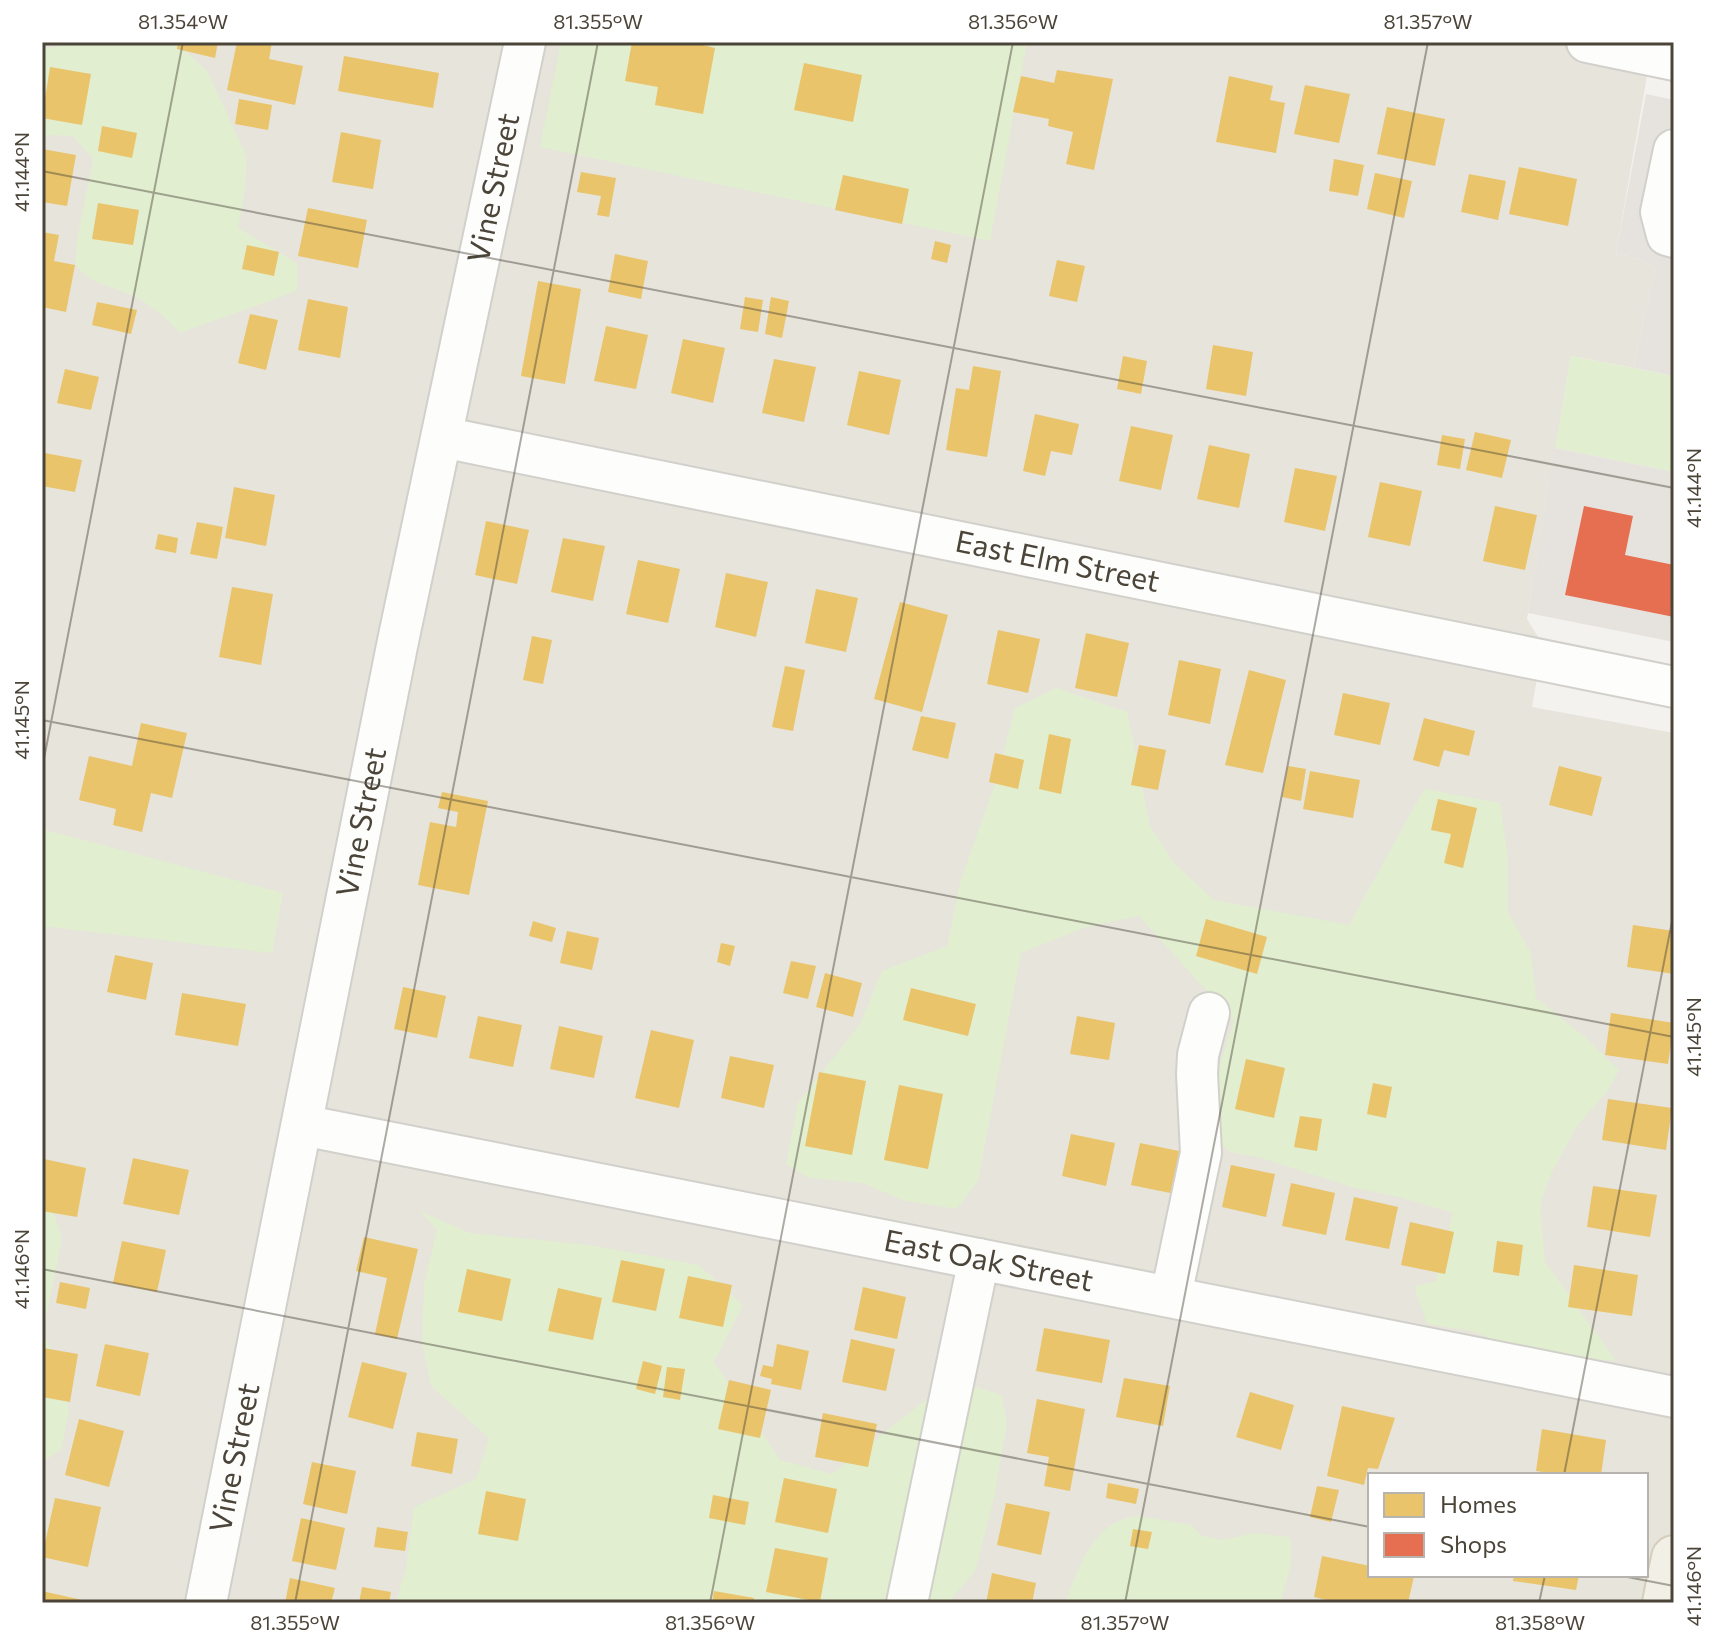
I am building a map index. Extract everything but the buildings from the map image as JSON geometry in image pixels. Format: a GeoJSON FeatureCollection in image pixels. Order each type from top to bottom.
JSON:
{"type":"FeatureCollection","features":[{"type":"Feature","properties":{"kind":"main road"},"geometry":{"type":"LineString","coordinates":[[1665,1603],[1674,1558]]}},
{"type":"Feature","properties":{"kind":"street","name":"Vine Street"},"geometry":{"type":"LineString","coordinates":[[206,1603],[395,657],[525,42]]}},
{"type":"Feature","properties":{"kind":"street"},"geometry":{"type":"LineString","coordinates":[[1587,42],[1674,60]]}},
{"type":"Feature","properties":{"kind":"street"},"geometry":{"type":"LineString","coordinates":[[1670,236],[1661,212],[1674,150]]}},
{"type":"Feature","properties":{"kind":"street","name":"East Elm Street"},"geometry":{"type":"LineString","coordinates":[[442,437],[1674,687]]}},
{"type":"Feature","properties":{"kind":"street"},"geometry":{"type":"LineString","coordinates":[[1171,1296],[1201,1153],[1198,1055],[1209,1013]]}},
{"type":"Feature","properties":{"kind":"street","name":"East Oak Street"},"geometry":{"type":"LineString","coordinates":[[302,1125],[1674,1397]]}},
{"type":"Feature","properties":{"kind":"street"},"geometry":{"type":"LineString","coordinates":[[907,1603],[979,1259]]}},
{"type":"Feature","properties":{"kind":"shaded area"},"geometry":{"type":"Polygon","coordinates":[[[42,42],[1653,42],[1616,253],[1639,259],[1655,268],[1634,368],[1571,356],[1527,619],[1543,645],[1532,707],[1674,733],[1674,1603],[42,1603],[42,42]]]}},
{"type":"Feature","properties":{"kind":"shaded area"},"geometry":{"type":"Polygon","coordinates":[[[1646,94],[1674,100],[1674,376],[1634,368],[1655,268],[1639,259],[1616,253],[1646,94]]]}},
{"type":"Feature","properties":{"kind":"shaded area"},"geometry":{"type":"Polygon","coordinates":[[[1555,448],[1674,472],[1674,642],[1528,613],[1555,448]]]}},
{"type":"Feature","properties":{"kind":"green space"},"geometry":{"type":"Polygon","coordinates":[[[68,42],[175,42],[207,71],[247,157],[238,228],[297,263],[297,290],[180,333],[148,304],[93,280],[75,265],[93,159],[73,136],[42,135],[42,49],[68,42]]]}},
{"type":"Feature","properties":{"kind":"green space"},"geometry":{"type":"Polygon","coordinates":[[[561,42],[1027,42],[990,241],[540,147],[561,42]]]}},
{"type":"Feature","properties":{"kind":"green space"},"geometry":{"type":"Polygon","coordinates":[[[1571,356],[1674,376],[1674,472],[1555,448],[1571,356]]]}},
{"type":"Feature","properties":{"kind":"green space"},"geometry":{"type":"Polygon","coordinates":[[[1056,688],[1127,712],[1150,826],[1173,862],[1214,900],[1349,925],[1424,789],[1500,803],[1508,860],[1508,912],[1531,953],[1536,998],[1586,1038],[1619,1070],[1608,1091],[1576,1127],[1550,1176],[1540,1205],[1545,1262],[1616,1361],[1562,1357],[1499,1342],[1472,1331],[1427,1324],[1414,1287],[1436,1281],[1453,1213],[1230,1152],[1201,1124],[1234,1021],[1139,916],[1086,927],[1021,953],[978,1181],[957,1209],[902,1200],[863,1183],[809,1178],[786,1164],[798,1103],[860,1024],[882,971],[947,946],[960,883],[997,778],[1015,708],[1056,688]]]}},
{"type":"Feature","properties":{"kind":"green space"},"geometry":{"type":"Polygon","coordinates":[[[42,829],[283,893],[272,953],[42,926],[42,829]]]}},
{"type":"Feature","properties":{"kind":"green space"},"geometry":{"type":"Polygon","coordinates":[[[42,1174],[62,1239],[43,1332],[61,1369],[69,1411],[61,1450],[42,1462],[42,1174]]]}},
{"type":"Feature","properties":{"kind":"green space"},"geometry":{"type":"Polygon","coordinates":[[[420,1211],[470,1233],[589,1245],[699,1265],[743,1305],[714,1362],[780,1460],[832,1474],[924,1401],[968,1385],[1002,1395],[1007,1424],[994,1498],[975,1571],[948,1603],[396,1603],[406,1567],[414,1507],[476,1479],[489,1438],[431,1386],[422,1342],[424,1283],[437,1230],[420,1211]]]}},
{"type":"Feature","properties":{"kind":"green space"},"geometry":{"type":"Polygon","coordinates":[[[1138,1516],[1191,1525],[1201,1535],[1221,1540],[1255,1533],[1290,1537],[1291,1563],[1281,1603],[1065,1603],[1082,1561],[1099,1536],[1123,1519],[1138,1516]]]}}]}
